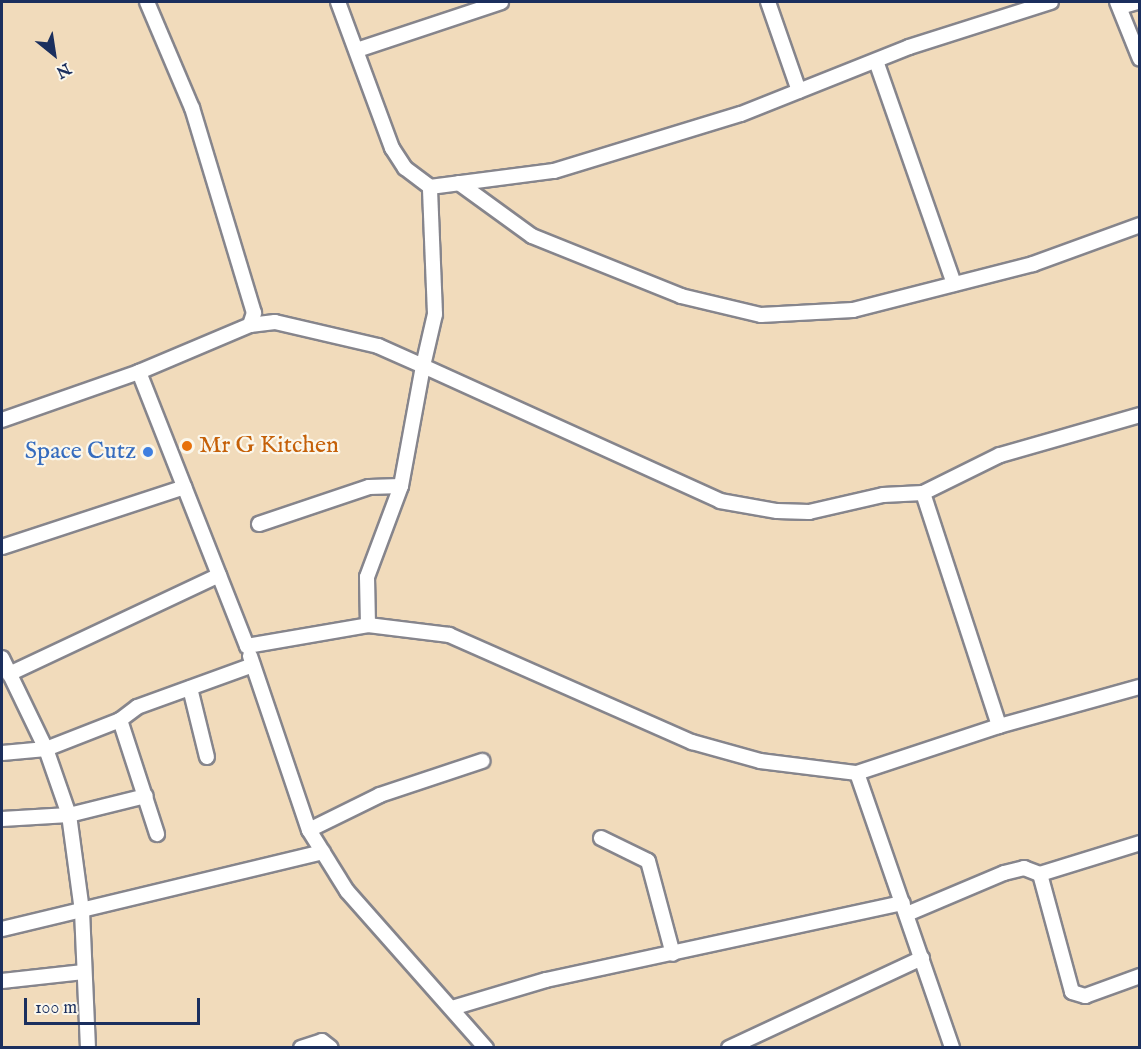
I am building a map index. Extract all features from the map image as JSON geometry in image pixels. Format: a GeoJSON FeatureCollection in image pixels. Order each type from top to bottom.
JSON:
{"type":"FeatureCollection","features":[{"type":"Feature","properties":{"kind":"street"},"geometry":{"type":"LineString","coordinates":[[147,2],[192,108],[227,216],[250,294],[250,325]]}},
{"type":"Feature","properties":{"kind":"street"},"geometry":{"type":"LineString","coordinates":[[338,2],[392,148],[405,168],[430,187],[554,171],[799,91],[876,61],[1051,2]]}},
{"type":"Feature","properties":{"kind":"street"},"geometry":{"type":"LineString","coordinates":[[357,50],[501,2]]}},
{"type":"Feature","properties":{"kind":"street"},"geometry":{"type":"LineString","coordinates":[[768,2],[799,91]]}},
{"type":"Feature","properties":{"kind":"street"},"geometry":{"type":"LineString","coordinates":[[1137,2],[1118,4],[1140,59]]}},
{"type":"Feature","properties":{"kind":"street"},"geometry":{"type":"LineString","coordinates":[[876,61],[954,284]]}},
{"type":"Feature","properties":{"kind":"street"},"geometry":{"type":"LineString","coordinates":[[459,183],[532,236],[681,296],[761,315],[853,310],[1033,264],[1140,225]]}},
{"type":"Feature","properties":{"kind":"street"},"geometry":{"type":"LineString","coordinates":[[368,625],[367,577],[401,486],[435,314],[430,187]]}},
{"type":"Feature","properties":{"kind":"street"},"geometry":{"type":"LineString","coordinates":[[2,420],[139,372],[250,325],[275,322],[366,343],[749,509],[809,512],[883,495],[923,493],[1000,455],[1140,415]]}},
{"type":"Feature","properties":{"kind":"street"},"geometry":{"type":"LineString","coordinates":[[139,372],[247,646],[309,830],[347,891],[486,1047]]}},
{"type":"Feature","properties":{"kind":"street"},"geometry":{"type":"LineString","coordinates":[[259,524],[369,487],[401,486]]}},
{"type":"Feature","properties":{"kind":"street"},"geometry":{"type":"LineString","coordinates":[[2,547],[184,487]]}},
{"type":"Feature","properties":{"kind":"street"},"geometry":{"type":"LineString","coordinates":[[923,493],[999,726]]}},
{"type":"Feature","properties":{"kind":"street"},"geometry":{"type":"LineString","coordinates":[[9,674],[219,575]]}},
{"type":"Feature","properties":{"kind":"street"},"geometry":{"type":"LineString","coordinates":[[247,646],[368,625],[449,635],[693,742],[760,761],[857,773],[999,726],[1140,687]]}},
{"type":"Feature","properties":{"kind":"street"},"geometry":{"type":"LineString","coordinates":[[2,658],[46,749],[69,815],[82,911],[88,1047]]}},
{"type":"Feature","properties":{"kind":"street"},"geometry":{"type":"LineString","coordinates":[[2,753],[46,749],[120,720],[138,707],[253,665]]}},
{"type":"Feature","properties":{"kind":"street"},"geometry":{"type":"LineString","coordinates":[[190,688],[207,757]]}},
{"type":"Feature","properties":{"kind":"street"},"geometry":{"type":"LineString","coordinates":[[120,720],[157,834]]}},
{"type":"Feature","properties":{"kind":"street"},"geometry":{"type":"LineString","coordinates":[[309,830],[380,795],[483,761]]}},
{"type":"Feature","properties":{"kind":"street"},"geometry":{"type":"LineString","coordinates":[[857,773],[952,1047]]}},
{"type":"Feature","properties":{"kind":"street"},"geometry":{"type":"LineString","coordinates":[[2,819],[69,815],[146,796]]}},
{"type":"Feature","properties":{"kind":"street"},"geometry":{"type":"LineString","coordinates":[[601,838],[648,861],[673,954]]}},
{"type":"Feature","properties":{"kind":"street"},"geometry":{"type":"LineString","coordinates":[[452,1008],[546,980],[905,909],[1004,873],[1024,868],[1040,874],[1140,843]]}},
{"type":"Feature","properties":{"kind":"street"},"geometry":{"type":"LineString","coordinates":[[2,929],[323,852]]}},
{"type":"Feature","properties":{"kind":"street"},"geometry":{"type":"LineString","coordinates":[[1040,874],[1072,992],[1085,996],[1140,976]]}},
{"type":"Feature","properties":{"kind":"street"},"geometry":{"type":"LineString","coordinates":[[729,1047],[921,958]]}},
{"type":"Feature","properties":{"kind":"street"},"geometry":{"type":"LineString","coordinates":[[2,981],[84,972]]}},
{"type":"Feature","properties":{"kind":"street"},"geometry":{"type":"LineString","coordinates":[[301,1047],[322,1041],[331,1047]]}},
{"type":"Feature","properties":{"kind":"place","name":"Mr G Kitchen"},"geometry":{"type":"Point","coordinates":[187,446]}},
{"type":"Feature","properties":{"kind":"place","name":"Space Cutz"},"geometry":{"type":"Point","coordinates":[148,452]}}]}
